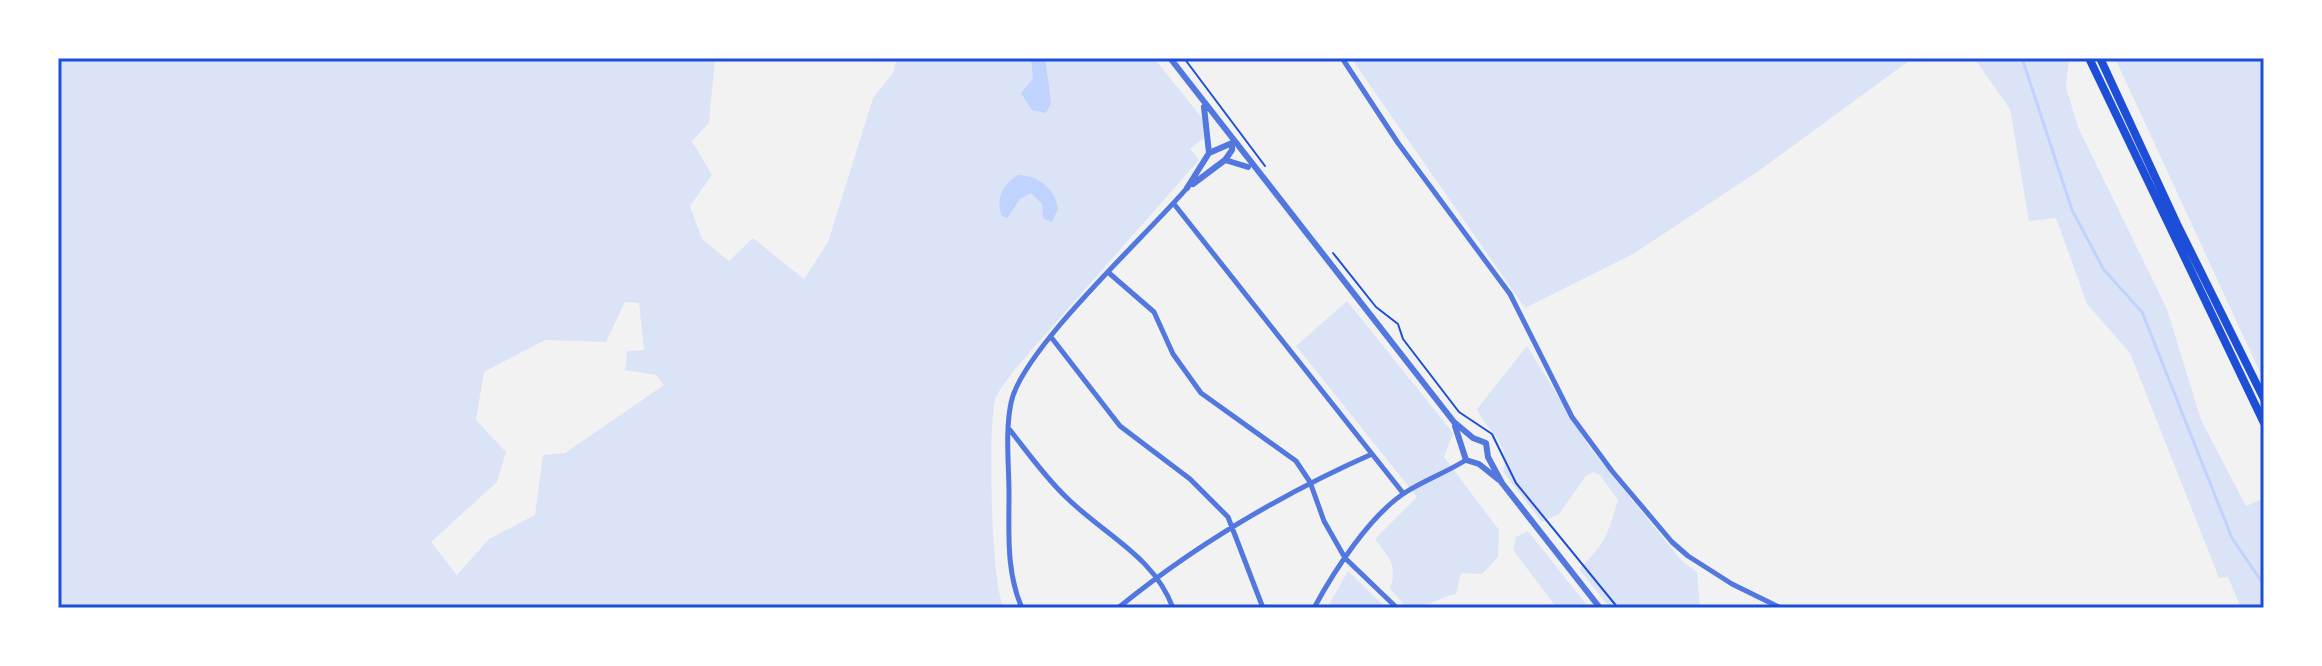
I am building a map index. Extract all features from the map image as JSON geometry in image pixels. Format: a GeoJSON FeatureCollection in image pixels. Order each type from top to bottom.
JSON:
{"type":"FeatureCollection","features":[{"type":"Feature","properties":{"kind":"highway"},"geometry":{"type":"LineString","coordinates":[[2089,58],[2231,360],[2264,423]]}},
{"type":"Feature","properties":{"kind":"highway"},"geometry":{"type":"LineString","coordinates":[[2100,58],[2177,224],[2264,399]]}},
{"type":"Feature","properties":{"kind":"street"},"geometry":{"type":"LineString","coordinates":[[1342,58],[1398,143],[1510,294],[1572,417],[1612,471],[1672,542],[1688,556],[1732,584],[1781,608]]}},
{"type":"Feature","properties":{"kind":"street"},"geometry":{"type":"LineString","coordinates":[[1170,59],[1232,143],[1454,422],[1473,438],[1486,443],[1488,457],[1502,483],[1600,608]]}},
{"type":"Feature","properties":{"kind":"street"},"geometry":{"type":"LineString","coordinates":[[1203,103],[1209,153]]}},
{"type":"Feature","properties":{"kind":"street"},"geometry":{"type":"LineString","coordinates":[[1022,608],[1009,560],[1009,429],[1011,403],[1017,383],[1051,337],[1174,204],[1209,153],[1225,143],[1232,143]]}},
{"type":"Feature","properties":{"kind":"street"},"geometry":{"type":"LineString","coordinates":[[1187,188],[1225,160],[1232,150],[1232,143]]}},
{"type":"Feature","properties":{"kind":"street"},"geometry":{"type":"LineString","coordinates":[[1225,160],[1240,162],[1253,169]]}},
{"type":"Feature","properties":{"kind":"street"},"geometry":{"type":"LineString","coordinates":[[1174,204],[1403,493]]}},
{"type":"Feature","properties":{"kind":"street"},"geometry":{"type":"LineString","coordinates":[[1109,273],[1154,312],[1173,354],[1201,393],[1296,461],[1310,482],[1324,521],[1345,558],[1397,608]]}},
{"type":"Feature","properties":{"kind":"street"},"geometry":{"type":"LineString","coordinates":[[1051,337],[1120,426],[1190,479],[1228,517],[1263,608]]}},
{"type":"Feature","properties":{"kind":"street"},"geometry":{"type":"LineString","coordinates":[[1454,422],[1466,460]]}},
{"type":"Feature","properties":{"kind":"street"},"geometry":{"type":"LineString","coordinates":[[1009,429],[1068,500],[1138,557],[1157,577],[1173,608]]}},
{"type":"Feature","properties":{"kind":"street"},"geometry":{"type":"LineString","coordinates":[[1464,446],[1473,438]]}},
{"type":"Feature","properties":{"kind":"street"},"geometry":{"type":"LineString","coordinates":[[1118,608],[1157,577],[1310,482],[1372,454]]}},
{"type":"Feature","properties":{"kind":"street"},"geometry":{"type":"LineString","coordinates":[[1479,464],[1488,457]]}},
{"type":"Feature","properties":{"kind":"street"},"geometry":{"type":"LineString","coordinates":[[1314,608],[1345,558],[1403,493],[1466,460],[1479,464],[1502,483]]}},
{"type":"Feature","properties":{"kind":"path"},"geometry":{"type":"LineString","coordinates":[[1184,58],[1272,177]]}},
{"type":"Feature","properties":{"kind":"path"},"geometry":{"type":"LineString","coordinates":[[1328,248],[1376,307],[1398,324],[1403,339],[1459,412],[1492,434],[1516,483],[1618,608]]}},
{"type":"Feature","properties":{"kind":"shaded area"},"geometry":{"type":"Polygon","coordinates":[[[58,58],[715,58],[709,123],[692,141],[712,175],[690,206],[702,239],[729,261],[753,238],[804,279],[828,242],[873,98],[893,73],[897,58],[1154,58],[1202,118],[1204,138],[1190,149],[1199,160],[1015,369],[996,396],[992,507],[996,570],[1004,608],[58,608],[58,58]],[[625,302],[606,342],[545,340],[484,372],[476,420],[506,452],[497,482],[431,542],[457,575],[489,539],[535,515],[543,455],[565,453],[664,385],[656,375],[625,370],[627,351],[644,350],[639,303],[625,302]]]}},
{"type":"Feature","properties":{"kind":"shaded area"},"geometry":{"type":"Polygon","coordinates":[[[1351,58],[1913,58],[1760,170],[1633,254],[1525,308],[1351,58]]]}},
{"type":"Feature","properties":{"kind":"shaded area"},"geometry":{"type":"Polygon","coordinates":[[[1974,58],[2069,58],[2066,87],[2078,127],[2167,309],[2201,420],[2246,506],[2264,498],[2264,608],[2241,608],[2228,577],[2219,578],[2130,353],[2087,304],[2056,218],[2029,221],[2010,109],[1974,58]]]}},
{"type":"Feature","properties":{"kind":"shaded area"},"geometry":{"type":"Polygon","coordinates":[[[2115,58],[2264,58],[2264,381],[2115,58]]]}},
{"type":"Feature","properties":{"kind":"shaded area"},"geometry":{"type":"Polygon","coordinates":[[[1347,301],[1453,433],[1444,457],[1499,530],[1498,557],[1482,574],[1461,573],[1456,594],[1420,606],[1407,608],[1390,588],[1392,568],[1375,539],[1417,497],[1296,346],[1347,301]]]}},
{"type":"Feature","properties":{"kind":"shaded area"},"geometry":{"type":"Polygon","coordinates":[[[1527,346],[1590,448],[1681,560],[1697,572],[1700,608],[1610,608],[1579,569],[1605,538],[1618,500],[1600,475],[1593,472],[1586,476],[1559,514],[1542,522],[1503,472],[1504,453],[1477,409],[1527,346]]]}},
{"type":"Feature","properties":{"kind":"shaded area"},"geometry":{"type":"Polygon","coordinates":[[[1528,531],[1589,608],[1557,608],[1513,550],[1516,537],[1528,531]]]}},
{"type":"Feature","properties":{"kind":"shaded area"},"geometry":{"type":"Polygon","coordinates":[[[1348,571],[1386,608],[1327,608],[1348,571]]]}},
{"type":"Feature","properties":{"kind":"water"},"geometry":{"type":"Polygon","coordinates":[[[1031,58],[1045,58],[1051,103],[1046,113],[1032,110],[1021,93],[1033,79],[1031,58]]]}},
{"type":"Feature","properties":{"kind":"water"},"geometry":{"type":"Polygon","coordinates":[[[1018,175],[1044,184],[1054,195],[1058,209],[1052,222],[1043,218],[1042,204],[1031,193],[1020,199],[1007,218],[1002,216],[999,204],[1002,192],[1018,175]]]}},
{"type":"Feature","properties":{"kind":"waterway"},"geometry":{"type":"LineString","coordinates":[[2022,58],[2072,210],[2104,270],[2142,312],[2232,538],[2264,585]]}}]}
